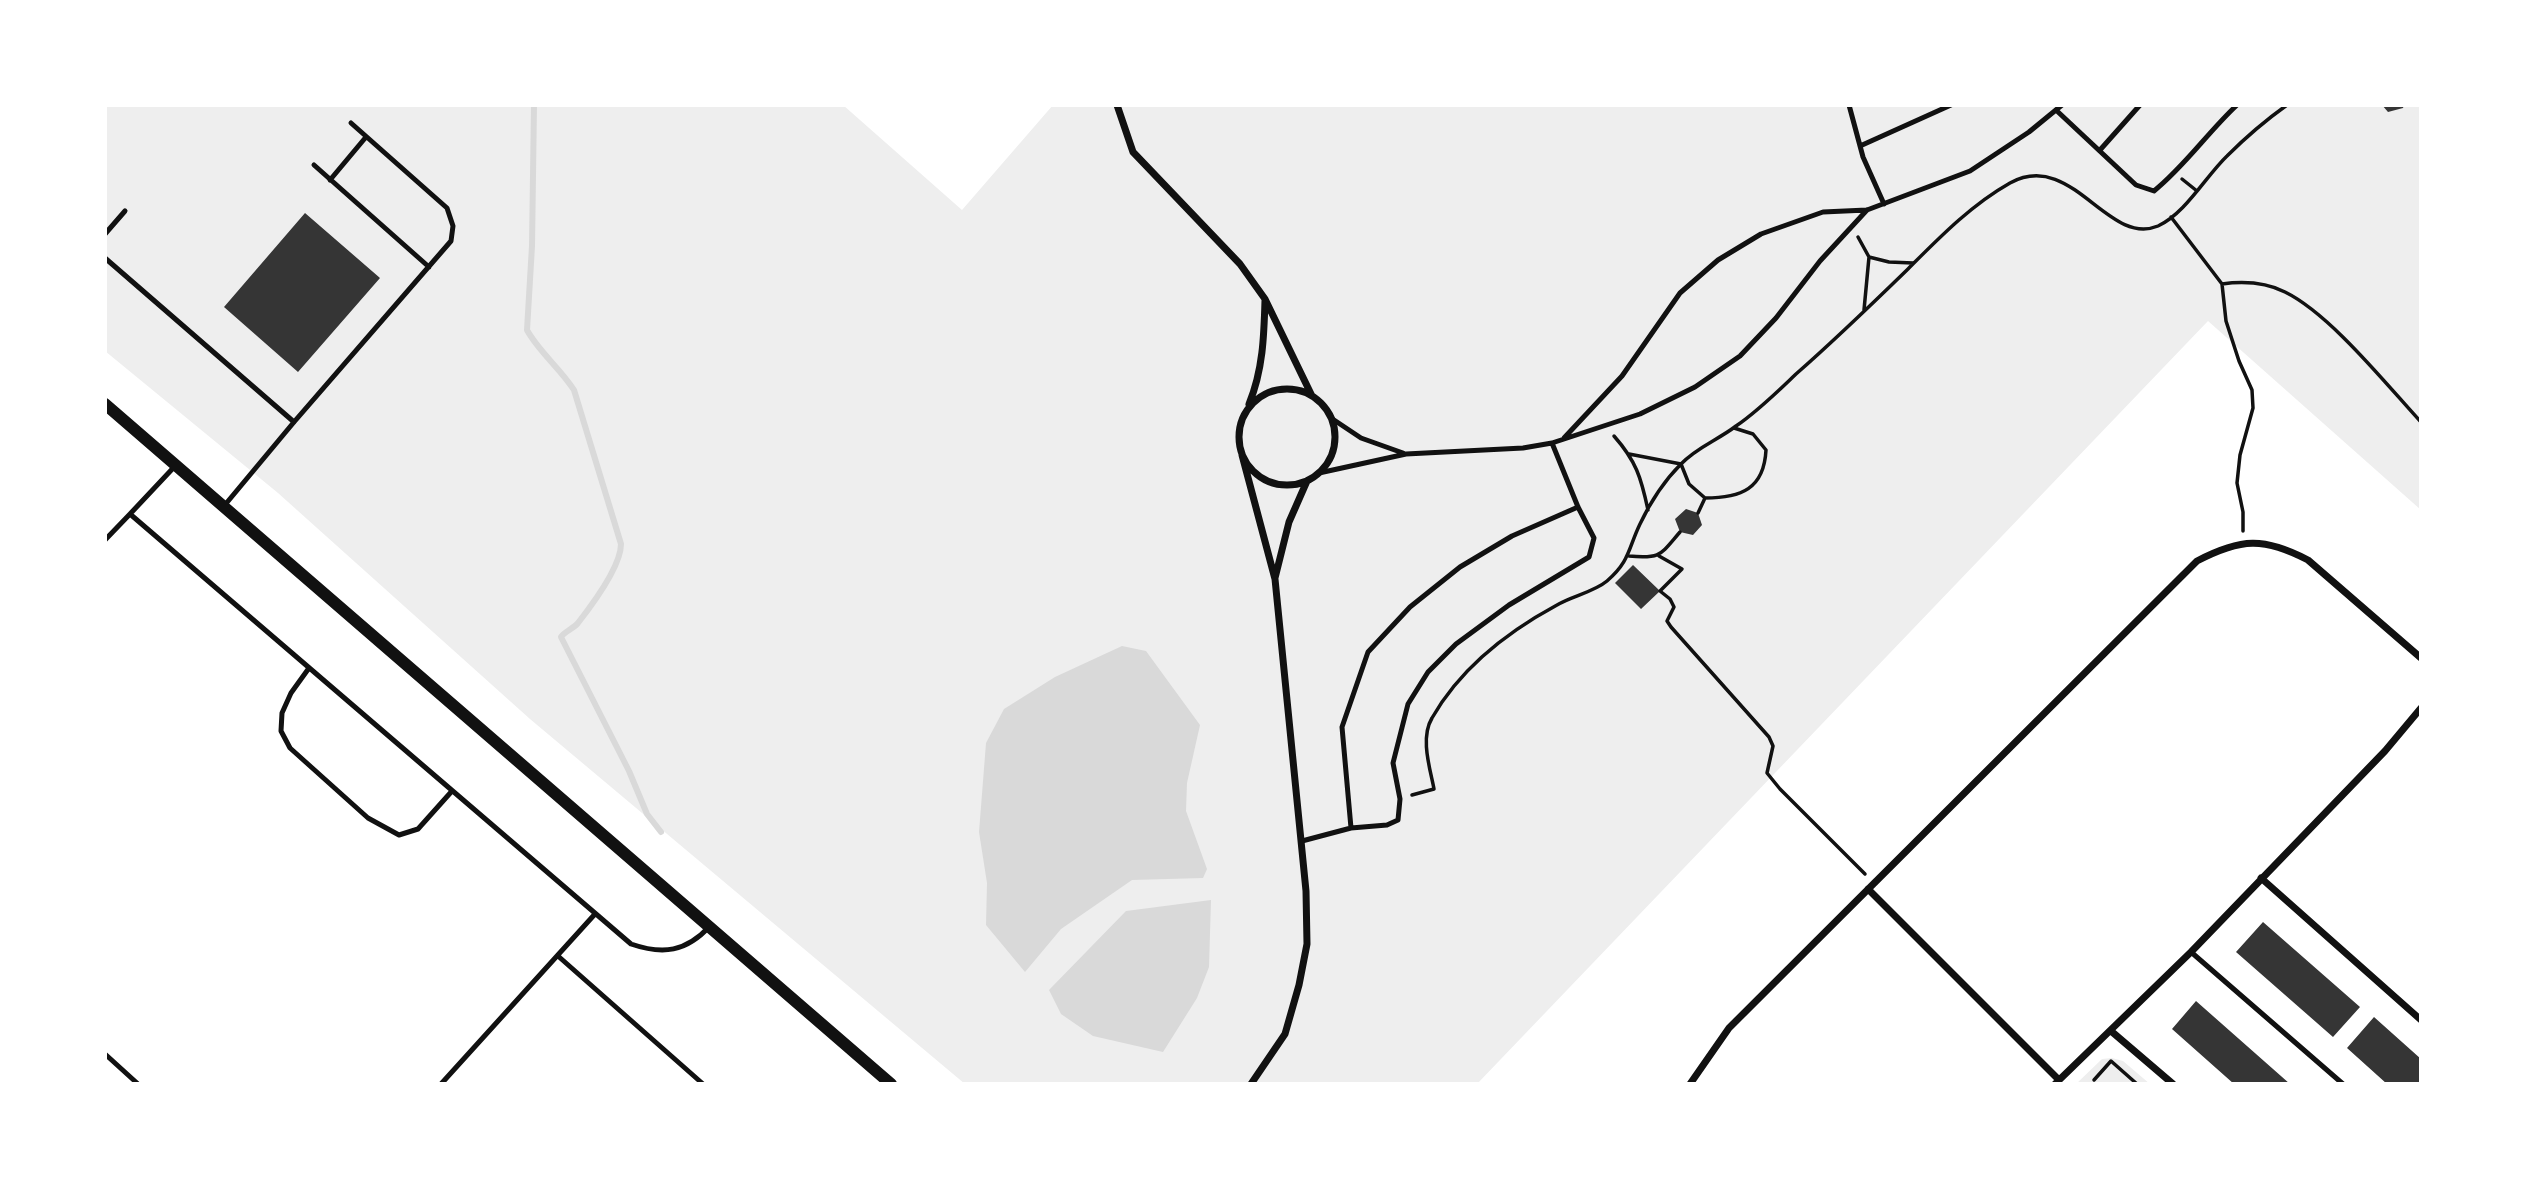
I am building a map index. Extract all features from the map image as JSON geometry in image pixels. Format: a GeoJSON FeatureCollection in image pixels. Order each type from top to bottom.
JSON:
{"type":"FeatureCollection","features":[{"type":"Feature","properties":{"kind":"street"},"geometry":{"type":"LineString","coordinates":[[1117,105],[1133,152],[1240,264],[1265,299],[1312,396]]}},
{"type":"Feature","properties":{"kind":"street"},"geometry":{"type":"LineString","coordinates":[[1251,1084],[1285,1034],[1307,944],[1302,841],[1275,579],[1242,455],[1239,433],[1257,384],[1264,348],[1265,299]]}},
{"type":"Feature","properties":{"kind":"street"},"geometry":{"type":"LineString","coordinates":[[1242,455],[1250,469],[1269,481],[1292,485],[1307,481],[1319,473],[1329,461],[1334,447],[1335,432],[1324,405],[1298,390],[1269,392],[1256,400],[1246,411]]}},
{"type":"Feature","properties":{"kind":"street"},"geometry":{"type":"LineString","coordinates":[[105,404],[891,1084]]}},
{"type":"Feature","properties":{"kind":"street"},"geometry":{"type":"LineString","coordinates":[[1275,579],[1289,522],[1307,481]]}},
{"type":"Feature","properties":{"kind":"street"},"geometry":{"type":"LineString","coordinates":[[1690,1084],[1728,1028],[2197,561],[2216,551],[2244,543],[2264,542],[2288,550],[2308,560],[2421,658]]}},
{"type":"Feature","properties":{"kind":"street"},"geometry":{"type":"LineString","coordinates":[[1871,886],[2057,1082],[2191,952],[2385,751],[2421,708]]}},
{"type":"Feature","properties":{"kind":"street"},"geometry":{"type":"LineString","coordinates":[[2261,878],[2421,1020]]}},
{"type":"Feature","properties":{"kind":"street"},"geometry":{"type":"LineString","coordinates":[[2111,1031],[2173,1084]]}},
{"type":"Feature","properties":{"kind":"lane"},"geometry":{"type":"LineString","coordinates":[[1849,105],[1860,146],[1884,204]]}},
{"type":"Feature","properties":{"kind":"lane"},"geometry":{"type":"LineString","coordinates":[[1860,146],[1951,105]]}},
{"type":"Feature","properties":{"kind":"lane"},"geometry":{"type":"LineString","coordinates":[[1562,440],[1622,376],[1680,293],[1718,260],[1761,234],[1824,212],[1867,210],[1970,171],[2062,105]]}},
{"type":"Feature","properties":{"kind":"lane"},"geometry":{"type":"LineString","coordinates":[[2100,150],[2140,105]]}},
{"type":"Feature","properties":{"kind":"lane"},"geometry":{"type":"LineString","coordinates":[[2057,111],[2136,185],[2154,191],[2218,122],[2238,105]]}},
{"type":"Feature","properties":{"kind":"lane"},"geometry":{"type":"LineString","coordinates":[[224,506],[451,241],[453,226],[447,208],[351,123]]}},
{"type":"Feature","properties":{"kind":"lane"},"geometry":{"type":"LineString","coordinates":[[330,180],[366,136]]}},
{"type":"Feature","properties":{"kind":"lane"},"geometry":{"type":"LineString","coordinates":[[314,165],[429,267]]}},
{"type":"Feature","properties":{"kind":"lane"},"geometry":{"type":"LineString","coordinates":[[1319,473],[1406,454],[1522,448],[1552,443],[1640,414],[1695,387],[1740,356],[1776,318],[1820,261],[1867,210]]}},
{"type":"Feature","properties":{"kind":"lane"},"geometry":{"type":"LineString","coordinates":[[105,234],[125,211]]}},
{"type":"Feature","properties":{"kind":"lane"},"geometry":{"type":"LineString","coordinates":[[105,258],[294,422]]}},
{"type":"Feature","properties":{"kind":"lane"},"geometry":{"type":"LineString","coordinates":[[1331,418],[1361,438],[1406,454]]}},
{"type":"Feature","properties":{"kind":"lane"},"geometry":{"type":"LineString","coordinates":[[1302,841],[1351,828],[1387,825],[1398,820],[1400,799],[1393,763],[1408,704],[1428,672],[1456,644],[1509,605],[1589,557],[1594,538],[1552,443]]}},
{"type":"Feature","properties":{"kind":"lane"},"geometry":{"type":"LineString","coordinates":[[105,540],[176,465]]}},
{"type":"Feature","properties":{"kind":"lane"},"geometry":{"type":"LineString","coordinates":[[1351,828],[1342,727],[1368,652],[1410,607],[1460,567],[1512,536],[1578,507]]}},
{"type":"Feature","properties":{"kind":"lane"},"geometry":{"type":"LineString","coordinates":[[130,514],[631,944],[649,951],[678,949],[696,941],[710,926]]}},
{"type":"Feature","properties":{"kind":"lane"},"geometry":{"type":"LineString","coordinates":[[309,668],[291,693],[282,713],[281,730],[289,748],[368,818],[399,835],[418,829],[452,791]]}},
{"type":"Feature","properties":{"kind":"lane"},"geometry":{"type":"LineString","coordinates":[[441,1084],[595,914]]}},
{"type":"Feature","properties":{"kind":"lane"},"geometry":{"type":"LineString","coordinates":[[2191,952],[2343,1084]]}},
{"type":"Feature","properties":{"kind":"lane"},"geometry":{"type":"LineString","coordinates":[[558,956],[703,1084]]}},
{"type":"Feature","properties":{"kind":"lane"},"geometry":{"type":"LineString","coordinates":[[105,1054],[138,1084]]}},
{"type":"Feature","properties":{"kind":"path"},"geometry":{"type":"LineString","coordinates":[[1400,799],[1434,789],[1426,746],[1430,721],[1451,691],[1485,652],[1523,623],[1605,583],[1629,556],[1638,527],[1655,496],[1681,464],[1711,440],[1734,428],[1989,195],[2014,180],[2038,175],[2064,182],[2117,220],[2131,226],[2145,229],[2160,225],[2197,191],[2225,158],[2287,105]]}},
{"type":"Feature","properties":{"kind":"path"},"geometry":{"type":"LineString","coordinates":[[2174,172],[2197,191]]}},
{"type":"Feature","properties":{"kind":"path"},"geometry":{"type":"LineString","coordinates":[[2171,217],[2221,284],[2226,321],[2252,390],[2253,408],[2240,455],[2237,483],[2243,512],[2244,543]]}},
{"type":"Feature","properties":{"kind":"path"},"geometry":{"type":"LineString","coordinates":[[1852,226],[1869,257],[1864,312]]}},
{"type":"Feature","properties":{"kind":"path"},"geometry":{"type":"LineString","coordinates":[[1869,257],[1889,262],[1913,263]]}},
{"type":"Feature","properties":{"kind":"path"},"geometry":{"type":"LineString","coordinates":[[2221,284],[2253,282],[2283,291],[2302,301],[2361,357],[2421,422]]}},
{"type":"Feature","properties":{"kind":"path"},"geometry":{"type":"LineString","coordinates":[[1608,425],[1629,453],[1641,476],[1648,509]]}},
{"type":"Feature","properties":{"kind":"path"},"geometry":{"type":"LineString","coordinates":[[1681,464],[1689,484],[1705,498],[1724,498],[1744,492],[1765,467],[1766,450],[1753,434],[1734,428]]}},
{"type":"Feature","properties":{"kind":"path"},"geometry":{"type":"LineString","coordinates":[[1629,453],[1681,464]]}},
{"type":"Feature","properties":{"kind":"path"},"geometry":{"type":"LineString","coordinates":[[1698,513],[1705,498]]}},
{"type":"Feature","properties":{"kind":"path"},"geometry":{"type":"LineString","coordinates":[[1629,556],[1659,556],[1680,532]]}},
{"type":"Feature","properties":{"kind":"path"},"geometry":{"type":"LineString","coordinates":[[1659,556],[1682,569],[1660,591],[1670,599],[1674,607],[1667,621],[1769,737],[1773,746],[1767,773],[1871,886]]}},
{"type":"Feature","properties":{"kind":"path"},"geometry":{"type":"LineString","coordinates":[[2086,1071],[2095,1082],[2111,1061],[2137,1084]]}},
{"type":"Feature","properties":{"kind":"shaded area"},"geometry":{"type":"Polygon","coordinates":[[[105,105],[843,105],[962,210],[1053,105],[2421,105],[2421,510],[2208,321],[1477,1084],[965,1084],[530,719],[278,493],[105,351],[105,105]]]}},
{"type":"Feature","properties":{"kind":"shaded area"},"geometry":{"type":"Polygon","coordinates":[[[1122,646],[1146,651],[1200,725],[1187,783],[1186,811],[1207,869],[1203,878],[1132,880],[1061,929],[1025,972],[986,925],[987,883],[979,832],[986,743],[1004,709],[1055,677],[1122,646]]]}},
{"type":"Feature","properties":{"kind":"shaded area"},"geometry":{"type":"Polygon","coordinates":[[[1211,900],[1209,967],[1197,998],[1163,1052],[1093,1036],[1061,1014],[1049,990],[1126,911],[1211,900]]]}},
{"type":"Feature","properties":{"kind":"shaded area"},"geometry":{"type":"Polygon","coordinates":[[[2102,1059],[2123,1061],[2150,1084],[2076,1084],[2102,1059]]]}},
{"type":"Feature","properties":{"kind":"building"},"geometry":{"type":"Polygon","coordinates":[[[2382,105],[2404,105],[2403,108],[2388,112],[2382,105]]]}},
{"type":"Feature","properties":{"kind":"building"},"geometry":{"type":"Polygon","coordinates":[[[305,213],[380,278],[298,372],[224,307],[305,213]]]}},
{"type":"Feature","properties":{"kind":"building"},"geometry":{"type":"Polygon","coordinates":[[[1686,509],[1698,513],[1702,525],[1693,535],[1680,532],[1675,519],[1686,509]]]}},
{"type":"Feature","properties":{"kind":"building"},"geometry":{"type":"Polygon","coordinates":[[[1633,565],[1660,591],[1641,609],[1615,583],[1633,565]]]}},
{"type":"Feature","properties":{"kind":"building"},"geometry":{"type":"Polygon","coordinates":[[[2263,922],[2360,1007],[2333,1037],[2236,952],[2263,922]]]}},
{"type":"Feature","properties":{"kind":"building"},"geometry":{"type":"Polygon","coordinates":[[[2196,1001],[2290,1084],[2234,1084],[2172,1029],[2196,1001]]]}},
{"type":"Feature","properties":{"kind":"building"},"geometry":{"type":"Polygon","coordinates":[[[2374,1017],[2421,1059],[2421,1084],[2387,1084],[2347,1048],[2374,1017]]]}},
{"type":"Feature","properties":{"kind":"waterway"},"geometry":{"type":"LineString","coordinates":[[534,105],[532,246],[527,330],[574,390],[621,544],[616,563],[598,596],[578,623],[561,637],[629,771],[647,814],[661,832]]}}]}
